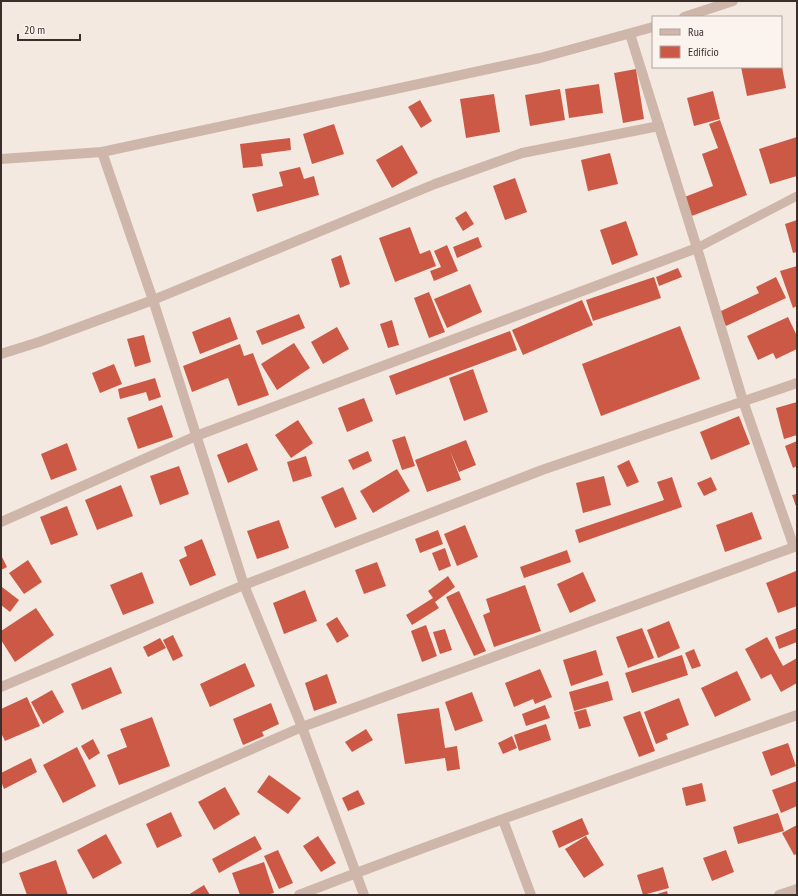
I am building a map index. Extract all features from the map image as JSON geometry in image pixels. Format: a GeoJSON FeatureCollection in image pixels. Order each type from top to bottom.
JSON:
{"type":"FeatureCollection","features":[{"type":"Feature","properties":{"kind":"street"},"geometry":{"type":"LineString","coordinates":[[687,16],[733,1]]}},
{"type":"Feature","properties":{"kind":"street"},"geometry":{"type":"LineString","coordinates":[[1,159],[102,152],[540,58],[652,27]]}},
{"type":"Feature","properties":{"kind":"street"},"geometry":{"type":"LineString","coordinates":[[1,859],[302,727],[796,547],[743,401],[698,248],[630,34]]}},
{"type":"Feature","properties":{"kind":"street"},"geometry":{"type":"LineString","coordinates":[[1,354],[39,342],[153,300],[435,184],[522,153],[659,126]]}},
{"type":"Feature","properties":{"kind":"street"},"geometry":{"type":"LineString","coordinates":[[102,152],[153,300],[244,585],[302,727],[364,895]]}},
{"type":"Feature","properties":{"kind":"street"},"geometry":{"type":"LineString","coordinates":[[1,522],[196,436],[698,248]]}},
{"type":"Feature","properties":{"kind":"street"},"geometry":{"type":"LineString","coordinates":[[1,687],[244,585],[542,470],[797,383]]}},
{"type":"Feature","properties":{"kind":"street"},"geometry":{"type":"LineString","coordinates":[[299,895],[356,873],[797,715]]}},
{"type":"Feature","properties":{"kind":"street"},"geometry":{"type":"LineString","coordinates":[[503,820],[531,895]]}},
{"type":"Feature","properties":{"kind":"street"},"geometry":{"type":"LineString","coordinates":[[779,895],[797,889]]}},
{"type":"Feature","properties":{"kind":"lane"},"geometry":{"type":"LineString","coordinates":[[698,248],[797,196]]}},
{"type":"Feature","properties":{"kind":"building"},"geometry":{"type":"Polygon","coordinates":[[[782,67],[786,88],[747,96],[741,68],[782,67]]]}},
{"type":"Feature","properties":{"kind":"building"},"geometry":{"type":"Polygon","coordinates":[[[636,69],[644,119],[623,123],[614,73],[636,69]]]}},
{"type":"Feature","properties":{"kind":"building"},"geometry":{"type":"Polygon","coordinates":[[[599,84],[603,113],[569,118],[565,89],[599,84]]]}},
{"type":"Feature","properties":{"kind":"building"},"geometry":{"type":"Polygon","coordinates":[[[560,89],[565,120],[530,126],[525,95],[560,89]]]}},
{"type":"Feature","properties":{"kind":"building"},"geometry":{"type":"Polygon","coordinates":[[[713,91],[720,119],[694,126],[687,98],[713,91]]]}},
{"type":"Feature","properties":{"kind":"building"},"geometry":{"type":"Polygon","coordinates":[[[494,94],[500,132],[466,138],[460,99],[494,94]]]}},
{"type":"Feature","properties":{"kind":"building"},"geometry":{"type":"Polygon","coordinates":[[[420,100],[432,121],[421,128],[408,107],[420,100]]]}},
{"type":"Feature","properties":{"kind":"building"},"geometry":{"type":"Polygon","coordinates":[[[720,120],[747,195],[689,217],[682,198],[713,186],[702,154],[718,148],[709,124],[720,120]]]}},
{"type":"Feature","properties":{"kind":"building"},"geometry":{"type":"Polygon","coordinates":[[[334,124],[344,154],[312,164],[303,134],[334,124]]]}},
{"type":"Feature","properties":{"kind":"building"},"geometry":{"type":"Polygon","coordinates":[[[797,137],[797,176],[770,184],[759,149],[797,137]]]}},
{"type":"Feature","properties":{"kind":"building"},"geometry":{"type":"Polygon","coordinates":[[[290,138],[291,150],[261,154],[263,166],[243,168],[240,144],[290,138]]]}},
{"type":"Feature","properties":{"kind":"building"},"geometry":{"type":"Polygon","coordinates":[[[402,145],[418,173],[392,188],[376,160],[402,145]]]}},
{"type":"Feature","properties":{"kind":"building"},"geometry":{"type":"Polygon","coordinates":[[[610,153],[618,184],[588,191],[581,160],[610,153]]]}},
{"type":"Feature","properties":{"kind":"building"},"geometry":{"type":"Polygon","coordinates":[[[300,167],[304,179],[314,176],[319,195],[257,212],[252,194],[283,186],[279,172],[300,167]]]}},
{"type":"Feature","properties":{"kind":"building"},"geometry":{"type":"Polygon","coordinates":[[[515,178],[527,212],[505,220],[493,186],[515,178]]]}},
{"type":"Feature","properties":{"kind":"building"},"geometry":{"type":"Polygon","coordinates":[[[466,211],[474,224],[463,231],[455,218],[466,211]]]}},
{"type":"Feature","properties":{"kind":"building"},"geometry":{"type":"Polygon","coordinates":[[[797,220],[797,252],[793,253],[785,224],[797,220]]]}},
{"type":"Feature","properties":{"kind":"building"},"geometry":{"type":"Polygon","coordinates":[[[626,221],[638,255],[612,265],[600,230],[626,221]]]}},
{"type":"Feature","properties":{"kind":"building"},"geometry":{"type":"Polygon","coordinates":[[[410,227],[420,254],[430,250],[436,266],[395,282],[379,238],[410,227]]]}},
{"type":"Feature","properties":{"kind":"building"},"geometry":{"type":"Polygon","coordinates":[[[478,237],[482,247],[457,258],[453,247],[478,237]]]}},
{"type":"Feature","properties":{"kind":"building"},"geometry":{"type":"Polygon","coordinates":[[[447,245],[458,271],[434,281],[430,271],[441,267],[434,251],[447,245]]]}},
{"type":"Feature","properties":{"kind":"building"},"geometry":{"type":"Polygon","coordinates":[[[341,255],[350,284],[340,288],[331,259],[341,255]]]}},
{"type":"Feature","properties":{"kind":"building"},"geometry":{"type":"Polygon","coordinates":[[[797,266],[797,306],[793,308],[780,271],[797,266]]]}},
{"type":"Feature","properties":{"kind":"building"},"geometry":{"type":"Polygon","coordinates":[[[678,268],[682,277],[659,286],[656,277],[678,268]]]}},
{"type":"Feature","properties":{"kind":"building"},"geometry":{"type":"Polygon","coordinates":[[[654,277],[661,298],[593,321],[586,300],[654,277]]]}},
{"type":"Feature","properties":{"kind":"building"},"geometry":{"type":"Polygon","coordinates":[[[776,277],[786,298],[726,326],[719,312],[759,293],[756,287],[776,277]]]}},
{"type":"Feature","properties":{"kind":"building"},"geometry":{"type":"Polygon","coordinates":[[[470,284],[482,312],[447,328],[434,299],[470,284]]]}},
{"type":"Feature","properties":{"kind":"building"},"geometry":{"type":"Polygon","coordinates":[[[429,292],[445,332],[429,338],[414,298],[429,292]]]}},
{"type":"Feature","properties":{"kind":"building"},"geometry":{"type":"Polygon","coordinates":[[[582,300],[593,325],[523,355],[512,330],[582,300]]]}},
{"type":"Feature","properties":{"kind":"building"},"geometry":{"type":"Polygon","coordinates":[[[299,314],[305,328],[262,345],[256,331],[299,314]]]}},
{"type":"Feature","properties":{"kind":"building"},"geometry":{"type":"Polygon","coordinates":[[[230,317],[238,339],[200,354],[192,332],[230,317]]]}},
{"type":"Feature","properties":{"kind":"building"},"geometry":{"type":"Polygon","coordinates":[[[788,317],[797,336],[797,349],[776,359],[773,353],[758,360],[747,336],[788,317]]]}},
{"type":"Feature","properties":{"kind":"building"},"geometry":{"type":"Polygon","coordinates":[[[392,320],[399,345],[388,348],[380,324],[392,320]]]}},
{"type":"Feature","properties":{"kind":"building"},"geometry":{"type":"Polygon","coordinates":[[[680,326],[700,379],[601,416],[582,364],[680,326]]]}},
{"type":"Feature","properties":{"kind":"building"},"geometry":{"type":"Polygon","coordinates":[[[337,327],[349,349],[323,364],[311,342],[337,327]]]}},
{"type":"Feature","properties":{"kind":"building"},"geometry":{"type":"Polygon","coordinates":[[[510,331],[517,350],[396,395],[389,376],[510,331]]]}},
{"type":"Feature","properties":{"kind":"building"},"geometry":{"type":"Polygon","coordinates":[[[144,335],[151,362],[135,367],[127,339],[144,335]]]}},
{"type":"Feature","properties":{"kind":"building"},"geometry":{"type":"Polygon","coordinates":[[[294,343],[310,368],[277,390],[261,364],[294,343]]]}},
{"type":"Feature","properties":{"kind":"building"},"geometry":{"type":"Polygon","coordinates":[[[240,344],[244,356],[253,353],[269,395],[238,406],[228,378],[192,392],[183,366],[240,344]]]}},
{"type":"Feature","properties":{"kind":"building"},"geometry":{"type":"Polygon","coordinates":[[[114,364],[122,384],[100,393],[92,373],[114,364]]]}},
{"type":"Feature","properties":{"kind":"building"},"geometry":{"type":"Polygon","coordinates":[[[473,369],[488,412],[464,421],[449,378],[473,369]]]}},
{"type":"Feature","properties":{"kind":"building"},"geometry":{"type":"Polygon","coordinates":[[[155,378],[161,397],[149,401],[146,392],[120,399],[118,389],[155,378]]]}},
{"type":"Feature","properties":{"kind":"building"},"geometry":{"type":"Polygon","coordinates":[[[364,398],[373,421],[347,432],[338,408],[364,398]]]}},
{"type":"Feature","properties":{"kind":"building"},"geometry":{"type":"Polygon","coordinates":[[[797,402],[797,435],[784,439],[776,408],[797,402]]]}},
{"type":"Feature","properties":{"kind":"building"},"geometry":{"type":"Polygon","coordinates":[[[162,405],[173,437],[138,449],[127,418],[162,405]]]}},
{"type":"Feature","properties":{"kind":"building"},"geometry":{"type":"Polygon","coordinates":[[[739,416],[750,444],[711,460],[700,432],[739,416]]]}},
{"type":"Feature","properties":{"kind":"building"},"geometry":{"type":"Polygon","coordinates":[[[298,420],[313,443],[291,458],[275,435],[298,420]]]}},
{"type":"Feature","properties":{"kind":"building"},"geometry":{"type":"Polygon","coordinates":[[[405,436],[415,466],[402,470],[392,440],[405,436]]]}},
{"type":"Feature","properties":{"kind":"building"},"geometry":{"type":"Polygon","coordinates":[[[466,440],[476,465],[459,472],[450,451],[461,480],[427,492],[415,460],[466,440]]]}},
{"type":"Feature","properties":{"kind":"building"},"geometry":{"type":"Polygon","coordinates":[[[797,441],[797,466],[793,468],[785,446],[797,441]]]}},
{"type":"Feature","properties":{"kind":"building"},"geometry":{"type":"Polygon","coordinates":[[[67,443],[77,470],[51,480],[41,454],[67,443]]]}},
{"type":"Feature","properties":{"kind":"building"},"geometry":{"type":"Polygon","coordinates":[[[247,443],[258,470],[228,483],[217,455],[247,443]]]}},
{"type":"Feature","properties":{"kind":"building"},"geometry":{"type":"Polygon","coordinates":[[[368,451],[372,461],[353,470],[348,460],[368,451]]]}},
{"type":"Feature","properties":{"kind":"building"},"geometry":{"type":"Polygon","coordinates":[[[306,456],[312,476],[293,482],[287,462],[306,456]]]}},
{"type":"Feature","properties":{"kind":"building"},"geometry":{"type":"Polygon","coordinates":[[[629,460],[639,482],[627,487],[617,466],[629,460]]]}},
{"type":"Feature","properties":{"kind":"building"},"geometry":{"type":"Polygon","coordinates":[[[179,466],[189,494],[160,505],[150,476],[179,466]]]}},
{"type":"Feature","properties":{"kind":"building"},"geometry":{"type":"Polygon","coordinates":[[[397,469],[410,491],[373,513],[360,491],[397,469]]]}},
{"type":"Feature","properties":{"kind":"building"},"geometry":{"type":"Polygon","coordinates":[[[604,476],[611,505],[583,513],[576,483],[604,476]]]}},
{"type":"Feature","properties":{"kind":"building"},"geometry":{"type":"Polygon","coordinates":[[[672,477],[682,507],[579,543],[575,530],[664,500],[657,482],[672,477]]]}},
{"type":"Feature","properties":{"kind":"building"},"geometry":{"type":"Polygon","coordinates":[[[711,477],[717,490],[704,496],[697,483],[711,477]]]}},
{"type":"Feature","properties":{"kind":"building"},"geometry":{"type":"Polygon","coordinates":[[[121,485],[133,516],[97,530],[85,500],[121,485]]]}},
{"type":"Feature","properties":{"kind":"building"},"geometry":{"type":"Polygon","coordinates":[[[343,487],[357,519],[335,528],[321,497],[343,487]]]}},
{"type":"Feature","properties":{"kind":"building"},"geometry":{"type":"Polygon","coordinates":[[[797,494],[797,509],[792,495],[797,494]]]}},
{"type":"Feature","properties":{"kind":"building"},"geometry":{"type":"Polygon","coordinates":[[[67,506],[78,535],[51,545],[40,517],[67,506]]]}},
{"type":"Feature","properties":{"kind":"building"},"geometry":{"type":"Polygon","coordinates":[[[752,512],[762,539],[725,552],[716,525],[752,512]]]}},
{"type":"Feature","properties":{"kind":"building"},"geometry":{"type":"Polygon","coordinates":[[[279,520],[289,548],[257,559],[247,531],[279,520]]]}},
{"type":"Feature","properties":{"kind":"building"},"geometry":{"type":"Polygon","coordinates":[[[465,525],[478,557],[457,566],[444,534],[465,525]]]}},
{"type":"Feature","properties":{"kind":"building"},"geometry":{"type":"Polygon","coordinates":[[[438,530],[443,544],[420,553],[415,539],[438,530]]]}},
{"type":"Feature","properties":{"kind":"building"},"geometry":{"type":"Polygon","coordinates":[[[202,539],[216,575],[190,586],[179,560],[187,556],[184,547],[202,539]]]}},
{"type":"Feature","properties":{"kind":"building"},"geometry":{"type":"Polygon","coordinates":[[[445,548],[451,566],[439,571],[432,553],[445,548]]]}},
{"type":"Feature","properties":{"kind":"building"},"geometry":{"type":"Polygon","coordinates":[[[567,550],[571,562],[524,578],[520,567],[567,550]]]}},
{"type":"Feature","properties":{"kind":"building"},"geometry":{"type":"Polygon","coordinates":[[[1,555],[7,567],[1,570],[1,555]]]}},
{"type":"Feature","properties":{"kind":"building"},"geometry":{"type":"Polygon","coordinates":[[[28,560],[42,582],[24,594],[9,573],[28,560]]]}},
{"type":"Feature","properties":{"kind":"building"},"geometry":{"type":"Polygon","coordinates":[[[377,562],[386,586],[364,594],[355,570],[377,562]]]}},
{"type":"Feature","properties":{"kind":"building"},"geometry":{"type":"Polygon","coordinates":[[[796,571],[797,606],[778,613],[766,583],[796,571]]]}},
{"type":"Feature","properties":{"kind":"building"},"geometry":{"type":"Polygon","coordinates":[[[142,572],[154,603],[123,615],[110,585],[142,572]]]}},
{"type":"Feature","properties":{"kind":"building"},"geometry":{"type":"Polygon","coordinates":[[[583,572],[596,601],[570,613],[557,584],[583,572]]]}},
{"type":"Feature","properties":{"kind":"building"},"geometry":{"type":"Polygon","coordinates":[[[448,576],[455,587],[435,602],[439,608],[412,625],[406,615],[433,598],[428,591],[448,576]]]}},
{"type":"Feature","properties":{"kind":"building"},"geometry":{"type":"Polygon","coordinates":[[[525,585],[541,631],[494,647],[483,615],[490,612],[486,599],[525,585]]]}},
{"type":"Feature","properties":{"kind":"building"},"geometry":{"type":"Polygon","coordinates":[[[2,587],[19,600],[10,612],[1,605],[2,587]]]}},
{"type":"Feature","properties":{"kind":"building"},"geometry":{"type":"Polygon","coordinates":[[[305,590],[317,621],[284,634],[273,603],[305,590]]]}},
{"type":"Feature","properties":{"kind":"building"},"geometry":{"type":"Polygon","coordinates":[[[459,591],[486,651],[474,656],[446,597],[459,591]]]}},
{"type":"Feature","properties":{"kind":"building"},"geometry":{"type":"Polygon","coordinates":[[[36,608],[54,635],[15,662],[1,640],[1,631],[36,608]]]}},
{"type":"Feature","properties":{"kind":"building"},"geometry":{"type":"Polygon","coordinates":[[[337,617],[349,636],[337,643],[326,624],[337,617]]]}},
{"type":"Feature","properties":{"kind":"building"},"geometry":{"type":"Polygon","coordinates":[[[669,621],[680,648],[658,658],[647,630],[669,621]]]}},
{"type":"Feature","properties":{"kind":"building"},"geometry":{"type":"Polygon","coordinates":[[[426,625],[437,656],[422,662],[411,631],[426,625]]]}},
{"type":"Feature","properties":{"kind":"building"},"geometry":{"type":"Polygon","coordinates":[[[642,628],[654,658],[628,668],[616,637],[642,628]]]}},
{"type":"Feature","properties":{"kind":"building"},"geometry":{"type":"Polygon","coordinates":[[[797,628],[797,642],[779,649],[775,637],[797,628]]]}},
{"type":"Feature","properties":{"kind":"building"},"geometry":{"type":"Polygon","coordinates":[[[445,629],[452,650],[440,654],[433,632],[445,629]]]}},
{"type":"Feature","properties":{"kind":"building"},"geometry":{"type":"Polygon","coordinates":[[[173,635],[183,656],[173,661],[163,640],[173,635]]]}},
{"type":"Feature","properties":{"kind":"building"},"geometry":{"type":"Polygon","coordinates":[[[767,637],[783,666],[797,658],[797,683],[781,692],[771,674],[761,679],[745,649],[767,637]]]}},
{"type":"Feature","properties":{"kind":"building"},"geometry":{"type":"Polygon","coordinates":[[[160,638],[166,648],[148,657],[143,647],[160,638]]]}},
{"type":"Feature","properties":{"kind":"building"},"geometry":{"type":"Polygon","coordinates":[[[694,649],[701,666],[692,669],[685,653],[694,649]]]}},
{"type":"Feature","properties":{"kind":"building"},"geometry":{"type":"Polygon","coordinates":[[[596,650],[603,675],[571,686],[563,660],[596,650]]]}},
{"type":"Feature","properties":{"kind":"building"},"geometry":{"type":"Polygon","coordinates":[[[682,655],[688,675],[632,693],[625,673],[682,655]]]}},
{"type":"Feature","properties":{"kind":"building"},"geometry":{"type":"Polygon","coordinates":[[[245,663],[255,686],[210,707],[200,684],[245,663]]]}},
{"type":"Feature","properties":{"kind":"building"},"geometry":{"type":"Polygon","coordinates":[[[111,667],[122,693],[82,710],[71,684],[111,667]]]}},
{"type":"Feature","properties":{"kind":"building"},"geometry":{"type":"Polygon","coordinates":[[[540,669],[552,697],[535,704],[533,699],[514,707],[505,683],[540,669]]]}},
{"type":"Feature","properties":{"kind":"building"},"geometry":{"type":"Polygon","coordinates":[[[737,671],[751,700],[715,717],[701,688],[737,671]]]}},
{"type":"Feature","properties":{"kind":"building"},"geometry":{"type":"Polygon","coordinates":[[[327,674],[337,703],[314,711],[305,683],[327,674]]]}},
{"type":"Feature","properties":{"kind":"building"},"geometry":{"type":"Polygon","coordinates":[[[608,681],[613,700],[574,711],[569,692],[608,681]]]}},
{"type":"Feature","properties":{"kind":"building"},"geometry":{"type":"Polygon","coordinates":[[[52,690],[64,712],[43,724],[31,702],[52,690]]]}},
{"type":"Feature","properties":{"kind":"building"},"geometry":{"type":"Polygon","coordinates":[[[472,692],[483,721],[455,731],[445,702],[472,692]]]}},
{"type":"Feature","properties":{"kind":"building"},"geometry":{"type":"Polygon","coordinates":[[[27,697],[40,726],[5,741],[1,733],[1,709],[27,697]]]}},
{"type":"Feature","properties":{"kind":"building"},"geometry":{"type":"Polygon","coordinates":[[[679,698],[689,725],[666,734],[668,739],[656,744],[644,712],[679,698]]]}},
{"type":"Feature","properties":{"kind":"building"},"geometry":{"type":"Polygon","coordinates":[[[271,703],[279,724],[262,732],[264,736],[243,745],[233,719],[271,703]]]}},
{"type":"Feature","properties":{"kind":"building"},"geometry":{"type":"Polygon","coordinates":[[[545,705],[550,718],[526,726],[522,714],[545,705]]]}},
{"type":"Feature","properties":{"kind":"building"},"geometry":{"type":"Polygon","coordinates":[[[439,708],[445,748],[457,746],[460,769],[447,771],[445,758],[405,764],[397,714],[439,708]]]}},
{"type":"Feature","properties":{"kind":"building"},"geometry":{"type":"Polygon","coordinates":[[[586,709],[591,726],[579,729],[574,712],[586,709]]]}},
{"type":"Feature","properties":{"kind":"building"},"geometry":{"type":"Polygon","coordinates":[[[640,711],[655,751],[639,757],[623,717],[640,711]]]}},
{"type":"Feature","properties":{"kind":"building"},"geometry":{"type":"Polygon","coordinates":[[[152,717],[170,766],[119,785],[107,755],[127,747],[120,729],[152,717]]]}},
{"type":"Feature","properties":{"kind":"building"},"geometry":{"type":"Polygon","coordinates":[[[546,724],[551,740],[519,751],[514,735],[546,724]]]}},
{"type":"Feature","properties":{"kind":"building"},"geometry":{"type":"Polygon","coordinates":[[[366,729],[373,740],[352,752],[345,742],[366,729]]]}},
{"type":"Feature","properties":{"kind":"building"},"geometry":{"type":"Polygon","coordinates":[[[512,736],[517,748],[503,754],[498,743],[512,736]]]}},
{"type":"Feature","properties":{"kind":"building"},"geometry":{"type":"Polygon","coordinates":[[[93,739],[100,753],[89,760],[81,746],[93,739]]]}},
{"type":"Feature","properties":{"kind":"building"},"geometry":{"type":"Polygon","coordinates":[[[788,743],[796,766],[771,776],[762,752],[788,743]]]}},
{"type":"Feature","properties":{"kind":"building"},"geometry":{"type":"Polygon","coordinates":[[[77,747],[96,786],[63,803],[43,765],[77,747]]]}},
{"type":"Feature","properties":{"kind":"building"},"geometry":{"type":"Polygon","coordinates":[[[31,758],[37,772],[4,789],[1,781],[1,773],[31,758]]]}},
{"type":"Feature","properties":{"kind":"building"},"geometry":{"type":"Polygon","coordinates":[[[269,775],[301,798],[288,814],[257,792],[269,775]]]}},
{"type":"Feature","properties":{"kind":"building"},"geometry":{"type":"Polygon","coordinates":[[[797,781],[797,806],[781,813],[772,790],[797,781]]]}},
{"type":"Feature","properties":{"kind":"building"},"geometry":{"type":"Polygon","coordinates":[[[702,783],[706,801],[686,806],[682,788],[702,783]]]}},
{"type":"Feature","properties":{"kind":"building"},"geometry":{"type":"Polygon","coordinates":[[[225,787],[240,814],[214,830],[198,802],[225,787]]]}},
{"type":"Feature","properties":{"kind":"building"},"geometry":{"type":"Polygon","coordinates":[[[358,790],[365,804],[348,811],[342,798],[358,790]]]}},
{"type":"Feature","properties":{"kind":"building"},"geometry":{"type":"Polygon","coordinates":[[[171,812],[182,836],[157,848],[146,824],[171,812]]]}},
{"type":"Feature","properties":{"kind":"building"},"geometry":{"type":"Polygon","coordinates":[[[778,813],[784,831],[738,844],[733,827],[778,813]]]}},
{"type":"Feature","properties":{"kind":"building"},"geometry":{"type":"Polygon","coordinates":[[[582,818],[589,834],[559,848],[552,831],[582,818]]]}},
{"type":"Feature","properties":{"kind":"building"},"geometry":{"type":"Polygon","coordinates":[[[797,825],[797,854],[794,855],[782,833],[797,825]]]}},
{"type":"Feature","properties":{"kind":"building"},"geometry":{"type":"Polygon","coordinates":[[[106,834],[122,863],[93,879],[77,850],[106,834]]]}},
{"type":"Feature","properties":{"kind":"building"},"geometry":{"type":"Polygon","coordinates":[[[255,836],[262,849],[219,873],[212,859],[255,836]]]}},
{"type":"Feature","properties":{"kind":"building"},"geometry":{"type":"Polygon","coordinates":[[[318,836],[336,863],[321,872],[303,846],[318,836]]]}},
{"type":"Feature","properties":{"kind":"building"},"geometry":{"type":"Polygon","coordinates":[[[586,836],[604,865],[584,878],[565,849],[586,836]]]}},
{"type":"Feature","properties":{"kind":"building"},"geometry":{"type":"Polygon","coordinates":[[[278,850],[293,883],[279,889],[264,856],[278,850]]]}},
{"type":"Feature","properties":{"kind":"building"},"geometry":{"type":"Polygon","coordinates":[[[726,850],[734,872],[712,881],[703,858],[726,850]]]}},
{"type":"Feature","properties":{"kind":"building"},"geometry":{"type":"Polygon","coordinates":[[[56,860],[68,895],[27,895],[19,873],[56,860]]]}},
{"type":"Feature","properties":{"kind":"building"},"geometry":{"type":"Polygon","coordinates":[[[264,862],[274,893],[266,895],[240,895],[232,873],[264,862]]]}},
{"type":"Feature","properties":{"kind":"building"},"geometry":{"type":"Polygon","coordinates":[[[663,867],[669,888],[643,895],[637,875],[663,867]]]}},
{"type":"Feature","properties":{"kind":"building"},"geometry":{"type":"Polygon","coordinates":[[[204,885],[210,895],[188,895],[204,885]]]}},
{"type":"Feature","properties":{"kind":"building"},"geometry":{"type":"Polygon","coordinates":[[[667,891],[668,895],[654,895],[667,891]]]}}]}
